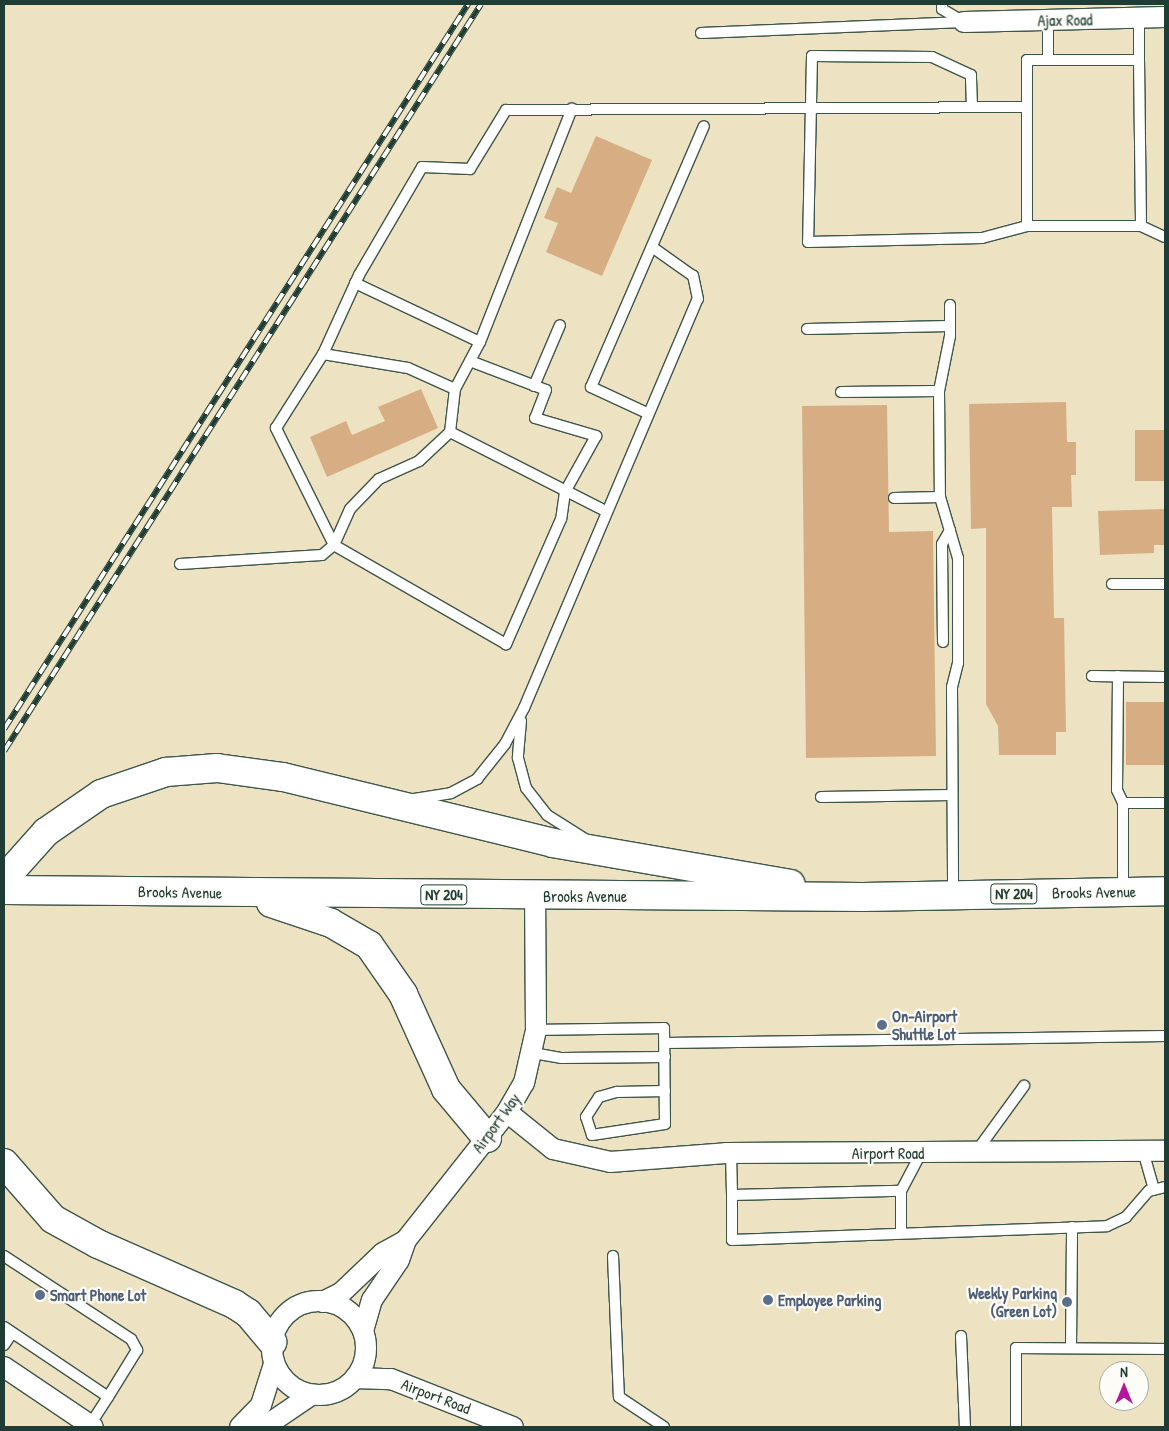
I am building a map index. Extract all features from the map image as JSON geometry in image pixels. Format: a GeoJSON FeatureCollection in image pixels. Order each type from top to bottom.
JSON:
{"type":"FeatureCollection","features":[{"type":"Feature","properties":{"kind":"main road"},"geometry":{"type":"LineString","coordinates":[[4,879],[34,844],[69,814],[126,784],[200,768],[250,771],[515,836],[863,897]]}},
{"type":"Feature","properties":{"kind":"main road","name":"Brooks Avenue"},"geometry":{"type":"LineString","coordinates":[[4,890],[535,896],[863,897],[1165,890]]}},
{"type":"Feature","properties":{"kind":"main road"},"geometry":{"type":"LineString","coordinates":[[216,893],[296,910],[360,936],[395,980],[446,1089],[486,1138]]}},
{"type":"Feature","properties":{"kind":"main road"},"geometry":{"type":"LineString","coordinates":[[4,1163],[52,1219],[98,1244],[234,1304],[248,1313],[273,1353]]}},
{"type":"Feature","properties":{"kind":"street","name":"Ajax Road"},"geometry":{"type":"LineString","coordinates":[[964,22],[1165,17]]}},
{"type":"Feature","properties":{"kind":"street","name":"Airport Way"},"geometry":{"type":"LineString","coordinates":[[363,1331],[372,1300],[399,1260],[406,1240],[507,1112],[524,1083],[533,1054],[536,1030],[535,896]]}},
{"type":"Feature","properties":{"kind":"street","name":"Airport Road"},"geometry":{"type":"LineString","coordinates":[[507,1112],[553,1150],[610,1162],[731,1154],[1165,1151]]}},
{"type":"Feature","properties":{"kind":"street","name":"Airport Way"},"geometry":{"type":"LineString","coordinates":[[323,1302],[341,1293],[383,1253],[406,1240]]}},
{"type":"Feature","properties":{"kind":"street"},"geometry":{"type":"LineString","coordinates":[[240,1427],[261,1405],[284,1316],[296,1308],[323,1302],[347,1311],[363,1331],[365,1356],[355,1378],[335,1392],[311,1395],[264,1427]]}},
{"type":"Feature","properties":{"kind":"street"},"geometry":{"type":"LineString","coordinates":[[273,1353],[288,1384],[311,1395]]}},
{"type":"Feature","properties":{"kind":"street"},"geometry":{"type":"LineString","coordinates":[[4,1367],[91,1426]]}},
{"type":"Feature","properties":{"kind":"street","name":"Airport Road"},"geometry":{"type":"LineString","coordinates":[[355,1378],[391,1379],[513,1427]]}},
{"type":"Feature","properties":{"kind":"lane"},"geometry":{"type":"LineString","coordinates":[[942,4],[942,9],[964,22]]}},
{"type":"Feature","properties":{"kind":"lane"},"geometry":{"type":"LineString","coordinates":[[1139,18],[1141,226]]}},
{"type":"Feature","properties":{"kind":"lane"},"geometry":{"type":"LineString","coordinates":[[1048,20],[1048,60]]}},
{"type":"Feature","properties":{"kind":"lane"},"geometry":{"type":"LineString","coordinates":[[700,33],[964,22]]}},
{"type":"Feature","properties":{"kind":"lane"},"geometry":{"type":"LineString","coordinates":[[972,107],[971,75],[932,57],[812,56],[808,242],[982,238],[1027,226],[1141,226],[1165,237]]}},
{"type":"Feature","properties":{"kind":"lane"},"geometry":{"type":"LineString","coordinates":[[1027,226],[1027,60],[1140,60]]}},
{"type":"Feature","properties":{"kind":"lane"},"geometry":{"type":"LineString","coordinates":[[470,361],[546,390],[535,418],[596,436],[565,492],[560,519],[506,644],[334,544],[276,428],[323,354],[355,283],[422,167],[470,169],[506,110],[572,108],[1027,107]]}},
{"type":"Feature","properties":{"kind":"lane"},"geometry":{"type":"LineString","coordinates":[[180,564],[322,555],[334,544],[350,509],[379,479],[419,462],[450,432],[455,389],[480,342],[572,108]]}},
{"type":"Feature","properties":{"kind":"lane"},"geometry":{"type":"LineString","coordinates":[[647,413],[591,387],[704,126]]}},
{"type":"Feature","properties":{"kind":"lane"},"geometry":{"type":"LineString","coordinates":[[356,796],[420,798],[461,789],[494,760],[524,708],[699,291],[688,269],[652,247]]}},
{"type":"Feature","properties":{"kind":"lane"},"geometry":{"type":"LineString","coordinates":[[355,283],[480,342]]}},
{"type":"Feature","properties":{"kind":"lane"},"geometry":{"type":"LineString","coordinates":[[950,305],[950,326],[939,391],[940,497],[958,567],[958,662],[952,687],[953,895]]}},
{"type":"Feature","properties":{"kind":"lane"},"geometry":{"type":"LineString","coordinates":[[534,386],[560,325]]}},
{"type":"Feature","properties":{"kind":"lane"},"geometry":{"type":"LineString","coordinates":[[807,329],[950,326]]}},
{"type":"Feature","properties":{"kind":"lane"},"geometry":{"type":"LineString","coordinates":[[323,354],[408,368],[455,389]]}},
{"type":"Feature","properties":{"kind":"lane"},"geometry":{"type":"LineString","coordinates":[[840,392],[939,391]]}},
{"type":"Feature","properties":{"kind":"lane"},"geometry":{"type":"LineString","coordinates":[[450,432],[565,492],[606,511]]}},
{"type":"Feature","properties":{"kind":"lane"},"geometry":{"type":"LineString","coordinates":[[894,498],[940,497]]}},
{"type":"Feature","properties":{"kind":"lane"},"geometry":{"type":"LineString","coordinates":[[943,642],[942,544],[950,530]]}},
{"type":"Feature","properties":{"kind":"lane"},"geometry":{"type":"LineString","coordinates":[[1112,584],[1165,584]]}},
{"type":"Feature","properties":{"kind":"lane"},"geometry":{"type":"LineString","coordinates":[[1092,676],[1165,677]]}},
{"type":"Feature","properties":{"kind":"lane"},"geometry":{"type":"LineString","coordinates":[[1118,676],[1117,790],[1123,803],[1122,891]]}},
{"type":"Feature","properties":{"kind":"lane"},"geometry":{"type":"LineString","coordinates":[[524,708],[519,766],[535,802],[577,835],[639,858]]}},
{"type":"Feature","properties":{"kind":"lane"},"geometry":{"type":"LineString","coordinates":[[821,797],[952,795]]}},
{"type":"Feature","properties":{"kind":"lane"},"geometry":{"type":"LineString","coordinates":[[1123,803],[1165,803]]}},
{"type":"Feature","properties":{"kind":"lane"},"geometry":{"type":"LineString","coordinates":[[536,1030],[664,1028],[666,1124],[599,1137],[587,1131],[587,1112],[599,1097],[665,1091]]}},
{"type":"Feature","properties":{"kind":"lane"},"geometry":{"type":"LineString","coordinates":[[664,1043],[1165,1036]]}},
{"type":"Feature","properties":{"kind":"lane"},"geometry":{"type":"LineString","coordinates":[[533,1054],[561,1058],[664,1057]]}},
{"type":"Feature","properties":{"kind":"lane"},"geometry":{"type":"LineString","coordinates":[[976,1152],[1024,1086]]}},
{"type":"Feature","properties":{"kind":"lane"},"geometry":{"type":"LineString","coordinates":[[1143,1151],[1154,1189]]}},
{"type":"Feature","properties":{"kind":"lane"},"geometry":{"type":"LineString","coordinates":[[901,1234],[901,1191],[921,1153]]}},
{"type":"Feature","properties":{"kind":"lane"},"geometry":{"type":"LineString","coordinates":[[731,1154],[732,1240],[1072,1227],[1120,1222],[1154,1189],[1165,1188]]}},
{"type":"Feature","properties":{"kind":"lane"},"geometry":{"type":"LineString","coordinates":[[732,1195],[901,1191]]}},
{"type":"Feature","properties":{"kind":"lane"},"geometry":{"type":"LineString","coordinates":[[1071,1348],[1072,1227]]}},
{"type":"Feature","properties":{"kind":"lane"},"geometry":{"type":"LineString","coordinates":[[4,1256],[131,1339],[137,1350],[91,1426]]}},
{"type":"Feature","properties":{"kind":"lane"},"geometry":{"type":"LineString","coordinates":[[613,1256],[619,1396],[664,1427]]}},
{"type":"Feature","properties":{"kind":"lane"},"geometry":{"type":"LineString","coordinates":[[4,1345],[8,1330],[108,1396]]}},
{"type":"Feature","properties":{"kind":"lane"},"geometry":{"type":"LineString","coordinates":[[961,1336],[965,1427]]}},
{"type":"Feature","properties":{"kind":"lane"},"geometry":{"type":"LineString","coordinates":[[1016,1427],[1016,1348],[1165,1349]]}},
{"type":"Feature","properties":{"kind":"building"},"geometry":{"type":"Polygon","coordinates":[[[596,136],[652,160],[602,276],[546,252],[558,223],[544,218],[557,187],[571,193],[596,136]]]}},
{"type":"Feature","properties":{"kind":"building"},"geometry":{"type":"Polygon","coordinates":[[[421,389],[438,428],[327,477],[310,437],[346,421],[352,435],[385,421],[378,407],[421,389]]]}},
{"type":"Feature","properties":{"kind":"building"},"geometry":{"type":"Polygon","coordinates":[[[1066,402],[1067,442],[1076,442],[1076,475],[1071,475],[1072,507],[1052,507],[1054,618],[1064,618],[1066,732],[1056,732],[1056,755],[999,755],[998,726],[986,704],[986,528],[971,529],[969,404],[1066,402]]]}},
{"type":"Feature","properties":{"kind":"building"},"geometry":{"type":"Polygon","coordinates":[[[887,405],[889,532],[933,531],[936,756],[806,758],[802,406],[887,405]]]}},
{"type":"Feature","properties":{"kind":"building"},"geometry":{"type":"Polygon","coordinates":[[[1135,430],[1165,430],[1165,481],[1135,481],[1135,430]]]}},
{"type":"Feature","properties":{"kind":"building"},"geometry":{"type":"Polygon","coordinates":[[[1165,509],[1165,545],[1154,545],[1154,553],[1100,555],[1098,511],[1165,509]]]}},
{"type":"Feature","properties":{"kind":"building"},"geometry":{"type":"Polygon","coordinates":[[[1126,702],[1165,702],[1165,765],[1126,765],[1126,702]]]}},
{"type":"Feature","properties":{"kind":"railway"},"geometry":{"type":"LineString","coordinates":[[4,729],[468,4]]}},
{"type":"Feature","properties":{"kind":"railway"},"geometry":{"type":"LineString","coordinates":[[4,751],[481,4]]}},
{"type":"Feature","properties":{"kind":"place","name":"On-Airport Shuttle Lot"},"geometry":{"type":"Point","coordinates":[882,1025]}},
{"type":"Feature","properties":{"kind":"place","name":"Smart Phone Lot"},"geometry":{"type":"Point","coordinates":[40,1295]}},
{"type":"Feature","properties":{"kind":"place","name":"Employee Parking"},"geometry":{"type":"Point","coordinates":[768,1300]}},
{"type":"Feature","properties":{"kind":"place","name":"Weekly Parking (Green Lot)"},"geometry":{"type":"Point","coordinates":[1067,1302]}}]}
